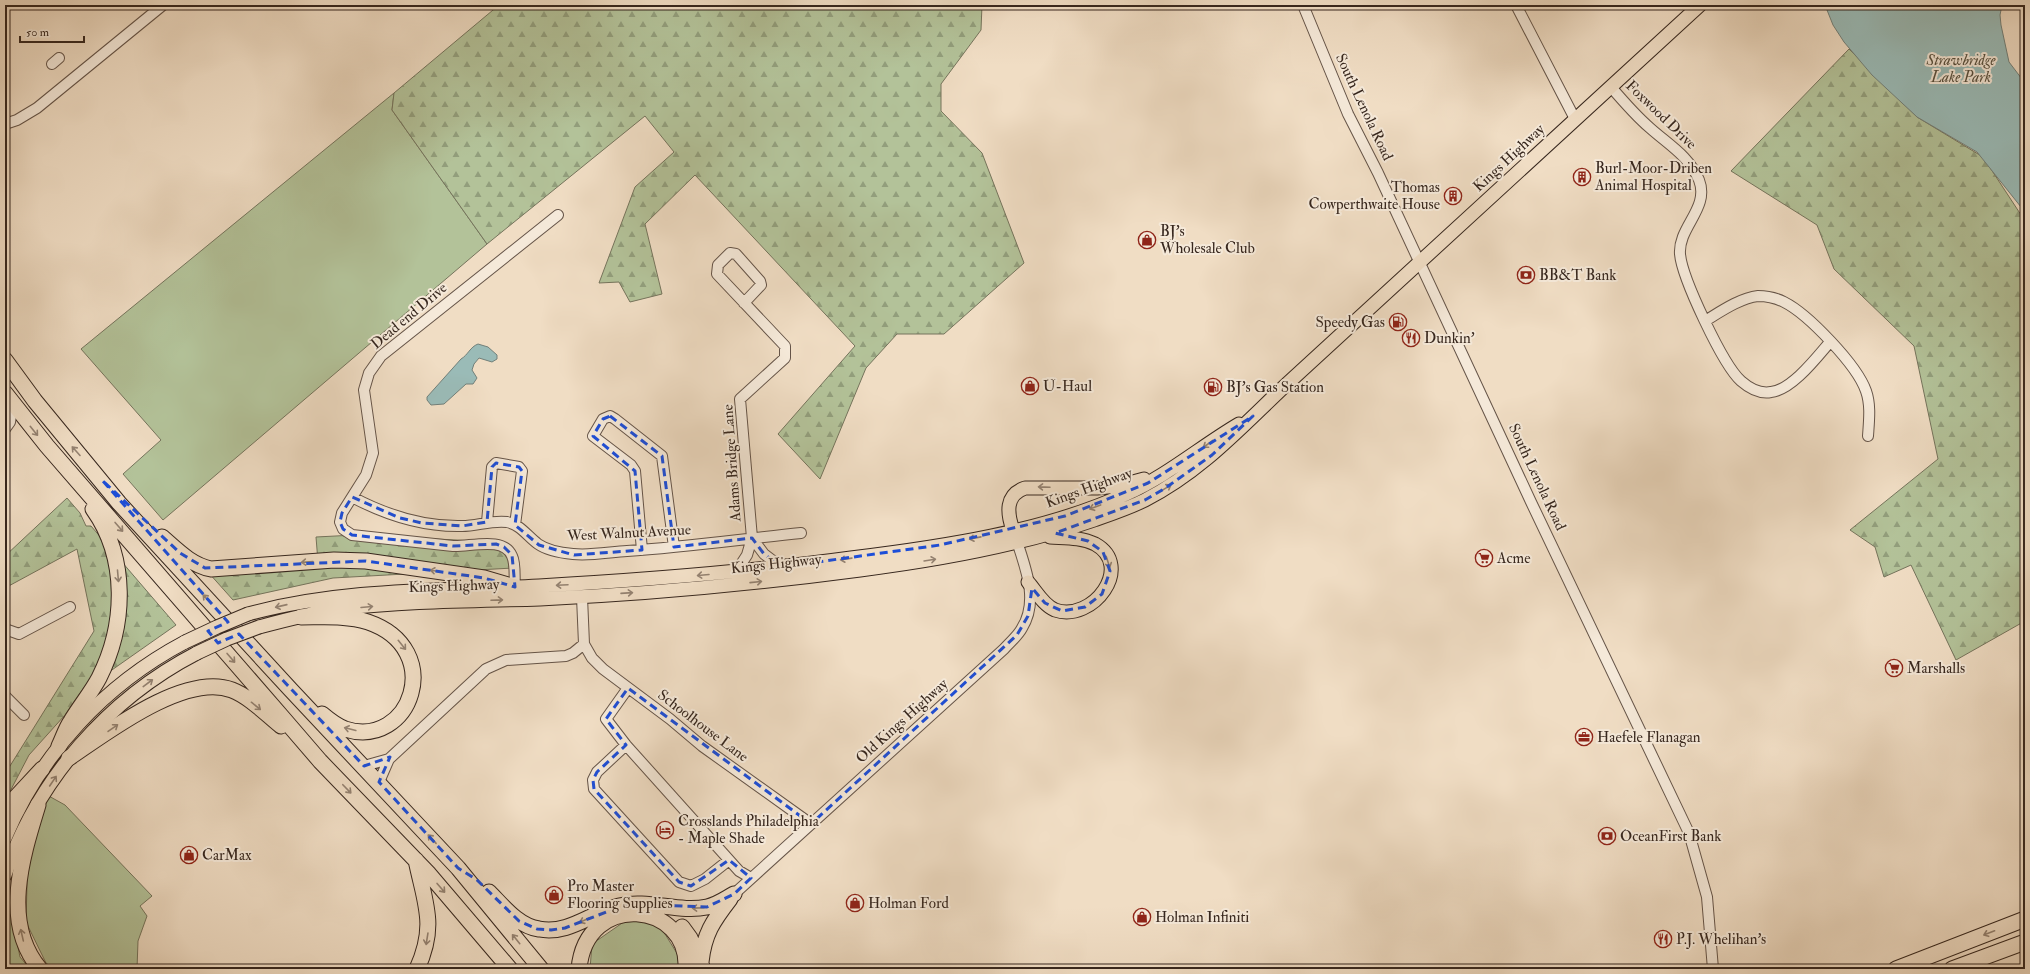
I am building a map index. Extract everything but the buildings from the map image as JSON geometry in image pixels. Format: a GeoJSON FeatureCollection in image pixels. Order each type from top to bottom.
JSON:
{"type":"FeatureCollection","features":[{"type":"Feature","properties":{"kind":"highway"},"geometry":{"type":"LineString","coordinates":[[5,360],[66,440],[102,480],[119,503],[290,689],[364,766],[458,868],[541,969]]}},
{"type":"Feature","properties":{"kind":"highway"},"geometry":{"type":"LineString","coordinates":[[9,398],[47,446],[320,760],[415,859],[510,969]]}},
{"type":"Feature","properties":{"kind":"highway"},"geometry":{"type":"LineString","coordinates":[[47,446],[59,468],[88,503],[103,525],[114,551],[119,578],[117,621],[108,657],[97,682],[70,722],[59,746]]}},
{"type":"Feature","properties":{"kind":"highway"},"geometry":{"type":"LineString","coordinates":[[102,480],[124,498],[180,553],[193,563],[205,568],[217,569],[334,560],[366,561],[484,578],[515,587]]}},
{"type":"Feature","properties":{"kind":"highway"},"geometry":{"type":"LineString","coordinates":[[290,689],[339,726],[360,731],[381,727],[395,718],[408,702],[414,675],[408,653],[399,641],[385,630],[367,622],[349,618],[301,617]]}},
{"type":"Feature","properties":{"kind":"highway"},"geometry":{"type":"LineString","coordinates":[[69,758],[119,723],[146,708],[179,694],[202,688],[218,687],[232,690],[246,698],[320,760]]}},
{"type":"Feature","properties":{"kind":"highway"},"geometry":{"type":"LineString","coordinates":[[5,809],[42,770]]}},
{"type":"Feature","properties":{"kind":"highway"},"geometry":{"type":"LineString","coordinates":[[38,806],[24,852],[18,890],[19,917],[24,941],[33,962],[40,969]]}},
{"type":"Feature","properties":{"kind":"highway"},"geometry":{"type":"LineString","coordinates":[[415,859],[426,899],[428,916],[427,939],[417,969]]}},
{"type":"Feature","properties":{"kind":"highway"},"geometry":{"type":"LineString","coordinates":[[458,868],[477,880],[519,921],[537,929],[551,930],[565,928],[620,906],[649,905],[701,908],[718,904],[734,894]]}},
{"type":"Feature","properties":{"kind":"highway"},"geometry":{"type":"LineString","coordinates":[[702,966],[703,945],[708,931],[734,894]]}},
{"type":"Feature","properties":{"kind":"highway"},"geometry":{"type":"LineString","coordinates":[[649,905],[667,914],[680,924],[690,938],[702,966]]}},
{"type":"Feature","properties":{"kind":"highway"},"geometry":{"type":"LineString","coordinates":[[579,969],[584,947],[596,929],[607,920],[630,913],[651,917],[670,928],[682,945],[686,959],[686,969]]}},
{"type":"Feature","properties":{"kind":"highway"},"geometry":{"type":"LineString","coordinates":[[1896,969],[2025,919]]}},
{"type":"Feature","properties":{"kind":"highway"},"geometry":{"type":"LineString","coordinates":[[1952,969],[2025,942]]}},
{"type":"Feature","properties":{"kind":"main road","name":"Kings Highway"},"geometry":{"type":"LineString","coordinates":[[1038,537],[1076,526],[1145,500],[1176,482],[1212,455],[1252,416],[1419,262],[1700,5]]}},
{"type":"Feature","properties":{"kind":"main road","name":"Kings Highway"},"geometry":{"type":"LineString","coordinates":[[5,875],[20,836],[38,806],[69,758],[95,728],[126,700],[166,670],[227,638],[259,627],[336,610],[383,605],[582,597],[722,586],[814,576],[936,559],[1015,536],[1127,494],[1165,474],[1217,437],[1252,416]]}},
{"type":"Feature","properties":{"kind":"main road"},"geometry":{"type":"LineString","coordinates":[[1028,582],[1049,607],[1055,610],[1069,611],[1085,607],[1097,599],[1105,590],[1110,577],[1107,557],[1094,544],[1081,540],[1015,536],[1008,513],[1009,504],[1015,494],[1025,488],[1097,488],[1122,485],[1165,474]]}},
{"type":"Feature","properties":{"kind":"main road","name":"Kings Highway"},"geometry":{"type":"LineString","coordinates":[[5,838],[26,795],[42,770],[59,746],[91,710],[126,680],[151,662],[185,642],[248,614],[289,604],[359,594],[515,587],[736,572],[1015,536]]}},
{"type":"Feature","properties":{"kind":"street"},"geometry":{"type":"LineString","coordinates":[[5,124],[23,116],[42,103],[163,5]]}},
{"type":"Feature","properties":{"kind":"street","name":"South Lenola Road"},"geometry":{"type":"LineString","coordinates":[[1303,5],[1348,114],[1689,833],[1707,897],[1713,969]]}},
{"type":"Feature","properties":{"kind":"street"},"geometry":{"type":"LineString","coordinates":[[1516,5],[1575,119]]}},
{"type":"Feature","properties":{"kind":"street","name":"Foxwood Drive"},"geometry":{"type":"LineString","coordinates":[[1611,86],[1649,127],[1686,158],[1692,165],[1700,181],[1702,189],[1701,199],[1684,234],[1680,252],[1684,271],[1705,321],[1730,369],[1740,381],[1759,391],[1772,392],[1791,382],[1830,342]]}},
{"type":"Feature","properties":{"kind":"street","name":"Dead end Drive"},"geometry":{"type":"LineString","coordinates":[[515,587],[512,556],[504,547],[496,544],[466,547],[352,534],[343,529],[340,522],[342,513],[366,476],[373,453],[364,390],[369,373],[381,356],[558,215]]}},
{"type":"Feature","properties":{"kind":"street","name":"Adams Bridge Lane"},"geometry":{"type":"LineString","coordinates":[[736,572],[747,555],[752,538],[740,399],[785,358],[786,352],[785,346],[744,303],[717,274],[718,265],[730,253],[736,254],[760,281],[761,285],[744,303]]}},
{"type":"Feature","properties":{"kind":"street"},"geometry":{"type":"LineString","coordinates":[[1705,321],[1748,298],[1766,296],[1780,300],[1793,308],[1830,342],[1856,372],[1866,390],[1870,408],[1868,436]]}},
{"type":"Feature","properties":{"kind":"street"},"geometry":{"type":"LineString","coordinates":[[5,429],[10,422],[9,398]]}},
{"type":"Feature","properties":{"kind":"street"},"geometry":{"type":"LineString","coordinates":[[642,550],[635,471],[631,465],[593,436],[603,419],[610,416],[615,418],[662,456],[674,547]]}},
{"type":"Feature","properties":{"kind":"street"},"geometry":{"type":"LineString","coordinates":[[487,522],[492,466],[496,463],[519,467],[522,471],[515,525]]}},
{"type":"Feature","properties":{"kind":"street","name":"West Walnut Avenue"},"geometry":{"type":"LineString","coordinates":[[352,497],[373,508],[400,518],[422,523],[462,526],[487,522],[507,522],[520,526],[539,545],[556,552],[574,555],[674,547],[801,533]]}},
{"type":"Feature","properties":{"kind":"street","name":"Old Kings Highway"},"geometry":{"type":"LineString","coordinates":[[734,894],[1017,635],[1026,622],[1030,609],[1031,596],[1015,536]]}},
{"type":"Feature","properties":{"kind":"street","name":"Adams Bridge Lane"},"geometry":{"type":"LineString","coordinates":[[752,538],[764,554],[780,567]]}},
{"type":"Feature","properties":{"kind":"street"},"geometry":{"type":"LineString","coordinates":[[379,782],[389,759],[471,683],[495,664],[518,658],[566,656],[573,653],[584,644],[582,597]]}},
{"type":"Feature","properties":{"kind":"street"},"geometry":{"type":"LineString","coordinates":[[5,629],[19,634],[70,607]]}},
{"type":"Feature","properties":{"kind":"street","name":"Schoolhouse Lane"},"geometry":{"type":"LineString","coordinates":[[584,644],[592,658],[628,688],[670,719],[702,746],[811,824]]}},
{"type":"Feature","properties":{"kind":"street"},"geometry":{"type":"LineString","coordinates":[[628,688],[606,719],[626,745],[739,871],[751,878]]}},
{"type":"Feature","properties":{"kind":"street"},"geometry":{"type":"LineString","coordinates":[[5,696],[24,715]]}},
{"type":"Feature","properties":{"kind":"street"},"geometry":{"type":"LineString","coordinates":[[626,745],[598,772],[592,780],[594,789],[679,882],[690,886],[705,879],[729,860]]}},
{"type":"Feature","properties":{"kind":"street"},"geometry":{"type":"LineString","coordinates":[[364,766],[389,759]]}},
{"type":"Feature","properties":{"kind":"highlighted area"},"geometry":{"type":"Polygon","coordinates":[[[610,416],[662,456],[674,547],[752,538],[764,554],[781,567],[940,545],[1065,516],[1148,483],[1253,416],[1212,455],[1164,489],[1145,500],[1055,533],[1088,541],[1103,552],[1110,571],[1102,594],[1085,607],[1062,611],[1045,603],[1032,588],[1028,616],[1017,635],[811,824],[628,688],[606,719],[626,745],[597,772],[593,780],[594,789],[679,882],[691,886],[729,860],[751,878],[734,894],[707,907],[627,904],[565,928],[551,930],[537,929],[519,921],[477,880],[458,868],[379,782],[390,757],[364,766],[239,634],[218,643],[208,631],[228,622],[102,480],[180,553],[205,568],[366,561],[484,578],[515,587],[512,555],[504,547],[496,544],[453,546],[352,535],[343,529],[340,522],[342,513],[352,497],[400,518],[422,523],[462,526],[487,522],[492,467],[496,463],[519,467],[522,471],[515,525],[539,545],[574,555],[642,550],[635,471],[593,436],[603,419],[610,416]]]}},
{"type":"Feature","properties":{"kind":"green space"},"geometry":{"type":"Polygon","coordinates":[[[499,5],[982,5],[981,30],[941,84],[941,111],[982,153],[1024,263],[944,334],[897,334],[866,368],[820,479],[778,434],[855,346],[695,175],[645,224],[662,294],[630,302],[619,282],[599,283],[635,187],[674,152],[645,116],[487,244],[392,110],[394,93],[499,5]]]}},
{"type":"Feature","properties":{"kind":"green space"},"geometry":{"type":"Polygon","coordinates":[[[1849,49],[1917,117],[1983,157],[2025,221],[2025,621],[1956,660],[1911,565],[1884,577],[1875,547],[1850,530],[1938,459],[1914,346],[1834,269],[1817,225],[1731,171],[1849,49]]]}},
{"type":"Feature","properties":{"kind":"green space"},"geometry":{"type":"Polygon","coordinates":[[[394,93],[392,110],[487,244],[163,520],[123,474],[161,440],[81,349],[394,93]]]}},
{"type":"Feature","properties":{"kind":"green space"},"geometry":{"type":"Polygon","coordinates":[[[67,498],[80,513],[86,526],[91,526],[176,625],[109,672],[96,670],[65,715],[29,755],[5,801],[5,774],[94,631],[77,549],[5,588],[5,556],[67,498]]]}},
{"type":"Feature","properties":{"kind":"green space"},"geometry":{"type":"Polygon","coordinates":[[[355,535],[497,542],[512,557],[513,568],[333,578],[233,600],[208,572],[318,562],[316,537],[355,535]]]}},
{"type":"Feature","properties":{"kind":"green space"},"geometry":{"type":"Polygon","coordinates":[[[47,795],[65,805],[152,896],[140,906],[147,916],[138,941],[137,969],[55,969],[46,963],[26,922],[28,848],[47,795]]]}},
{"type":"Feature","properties":{"kind":"green space"},"geometry":{"type":"Polygon","coordinates":[[[10,906],[20,957],[30,969],[5,969],[10,906]]]}},
{"type":"Feature","properties":{"kind":"green space"},"geometry":{"type":"Polygon","coordinates":[[[628,919],[660,926],[683,963],[681,969],[590,969],[592,944],[628,919]]]}},
{"type":"Feature","properties":{"kind":"water","name":"Strawbridge Lake Park"},"geometry":{"type":"Polygon","coordinates":[[[1825,5],[2002,5],[2000,15],[2001,25],[2009,62],[2025,83],[2025,212],[1977,152],[1917,117],[1872,75],[1844,42],[1833,25],[1825,5]]]}},
{"type":"Feature","properties":{"kind":"water"},"geometry":{"type":"Polygon","coordinates":[[[478,344],[488,347],[497,355],[497,359],[492,362],[479,358],[474,364],[472,370],[477,378],[473,384],[466,384],[444,404],[431,405],[427,400],[427,397],[461,359],[478,344]]]}},
{"type":"Feature","properties":{"kind":"place","name":"Burl-Moor-Driben Animal Hospital"},"geometry":{"type":"Point","coordinates":[1582,177]}},
{"type":"Feature","properties":{"kind":"place","name":"Thomas Cowperthwaite House"},"geometry":{"type":"Point","coordinates":[1453,196]}},
{"type":"Feature","properties":{"kind":"place","name":"BJ's Wholesale Club"},"geometry":{"type":"Point","coordinates":[1147,240]}},
{"type":"Feature","properties":{"kind":"place","name":"BB&T Bank"},"geometry":{"type":"Point","coordinates":[1526,275]}},
{"type":"Feature","properties":{"kind":"place","name":"Speedy Gas"},"geometry":{"type":"Point","coordinates":[1398,322]}},
{"type":"Feature","properties":{"kind":"place","name":"Dunkin'"},"geometry":{"type":"Point","coordinates":[1411,338]}},
{"type":"Feature","properties":{"kind":"place","name":"U-Haul"},"geometry":{"type":"Point","coordinates":[1030,386]}},
{"type":"Feature","properties":{"kind":"place","name":"BJ's Gas Station"},"geometry":{"type":"Point","coordinates":[1213,387]}},
{"type":"Feature","properties":{"kind":"place","name":"Acme"},"geometry":{"type":"Point","coordinates":[1484,558]}},
{"type":"Feature","properties":{"kind":"place","name":"Marshalls"},"geometry":{"type":"Point","coordinates":[1894,668]}},
{"type":"Feature","properties":{"kind":"place","name":"Haefele Flanagan"},"geometry":{"type":"Point","coordinates":[1584,737]}},
{"type":"Feature","properties":{"kind":"place","name":"Crosslands Philadelphia - Maple Shade"},"geometry":{"type":"Point","coordinates":[665,830]}},
{"type":"Feature","properties":{"kind":"place","name":"OceanFirst Bank"},"geometry":{"type":"Point","coordinates":[1607,836]}},
{"type":"Feature","properties":{"kind":"place","name":"CarMax"},"geometry":{"type":"Point","coordinates":[189,855]}},
{"type":"Feature","properties":{"kind":"place","name":"Pro Master Flooring Supplies"},"geometry":{"type":"Point","coordinates":[554,895]}},
{"type":"Feature","properties":{"kind":"place","name":"Holman Ford"},"geometry":{"type":"Point","coordinates":[855,903]}},
{"type":"Feature","properties":{"kind":"place","name":"Holman Infiniti"},"geometry":{"type":"Point","coordinates":[1142,917]}},
{"type":"Feature","properties":{"kind":"place","name":"P.J. Whelihan's"},"geometry":{"type":"Point","coordinates":[1663,939]}}]}
